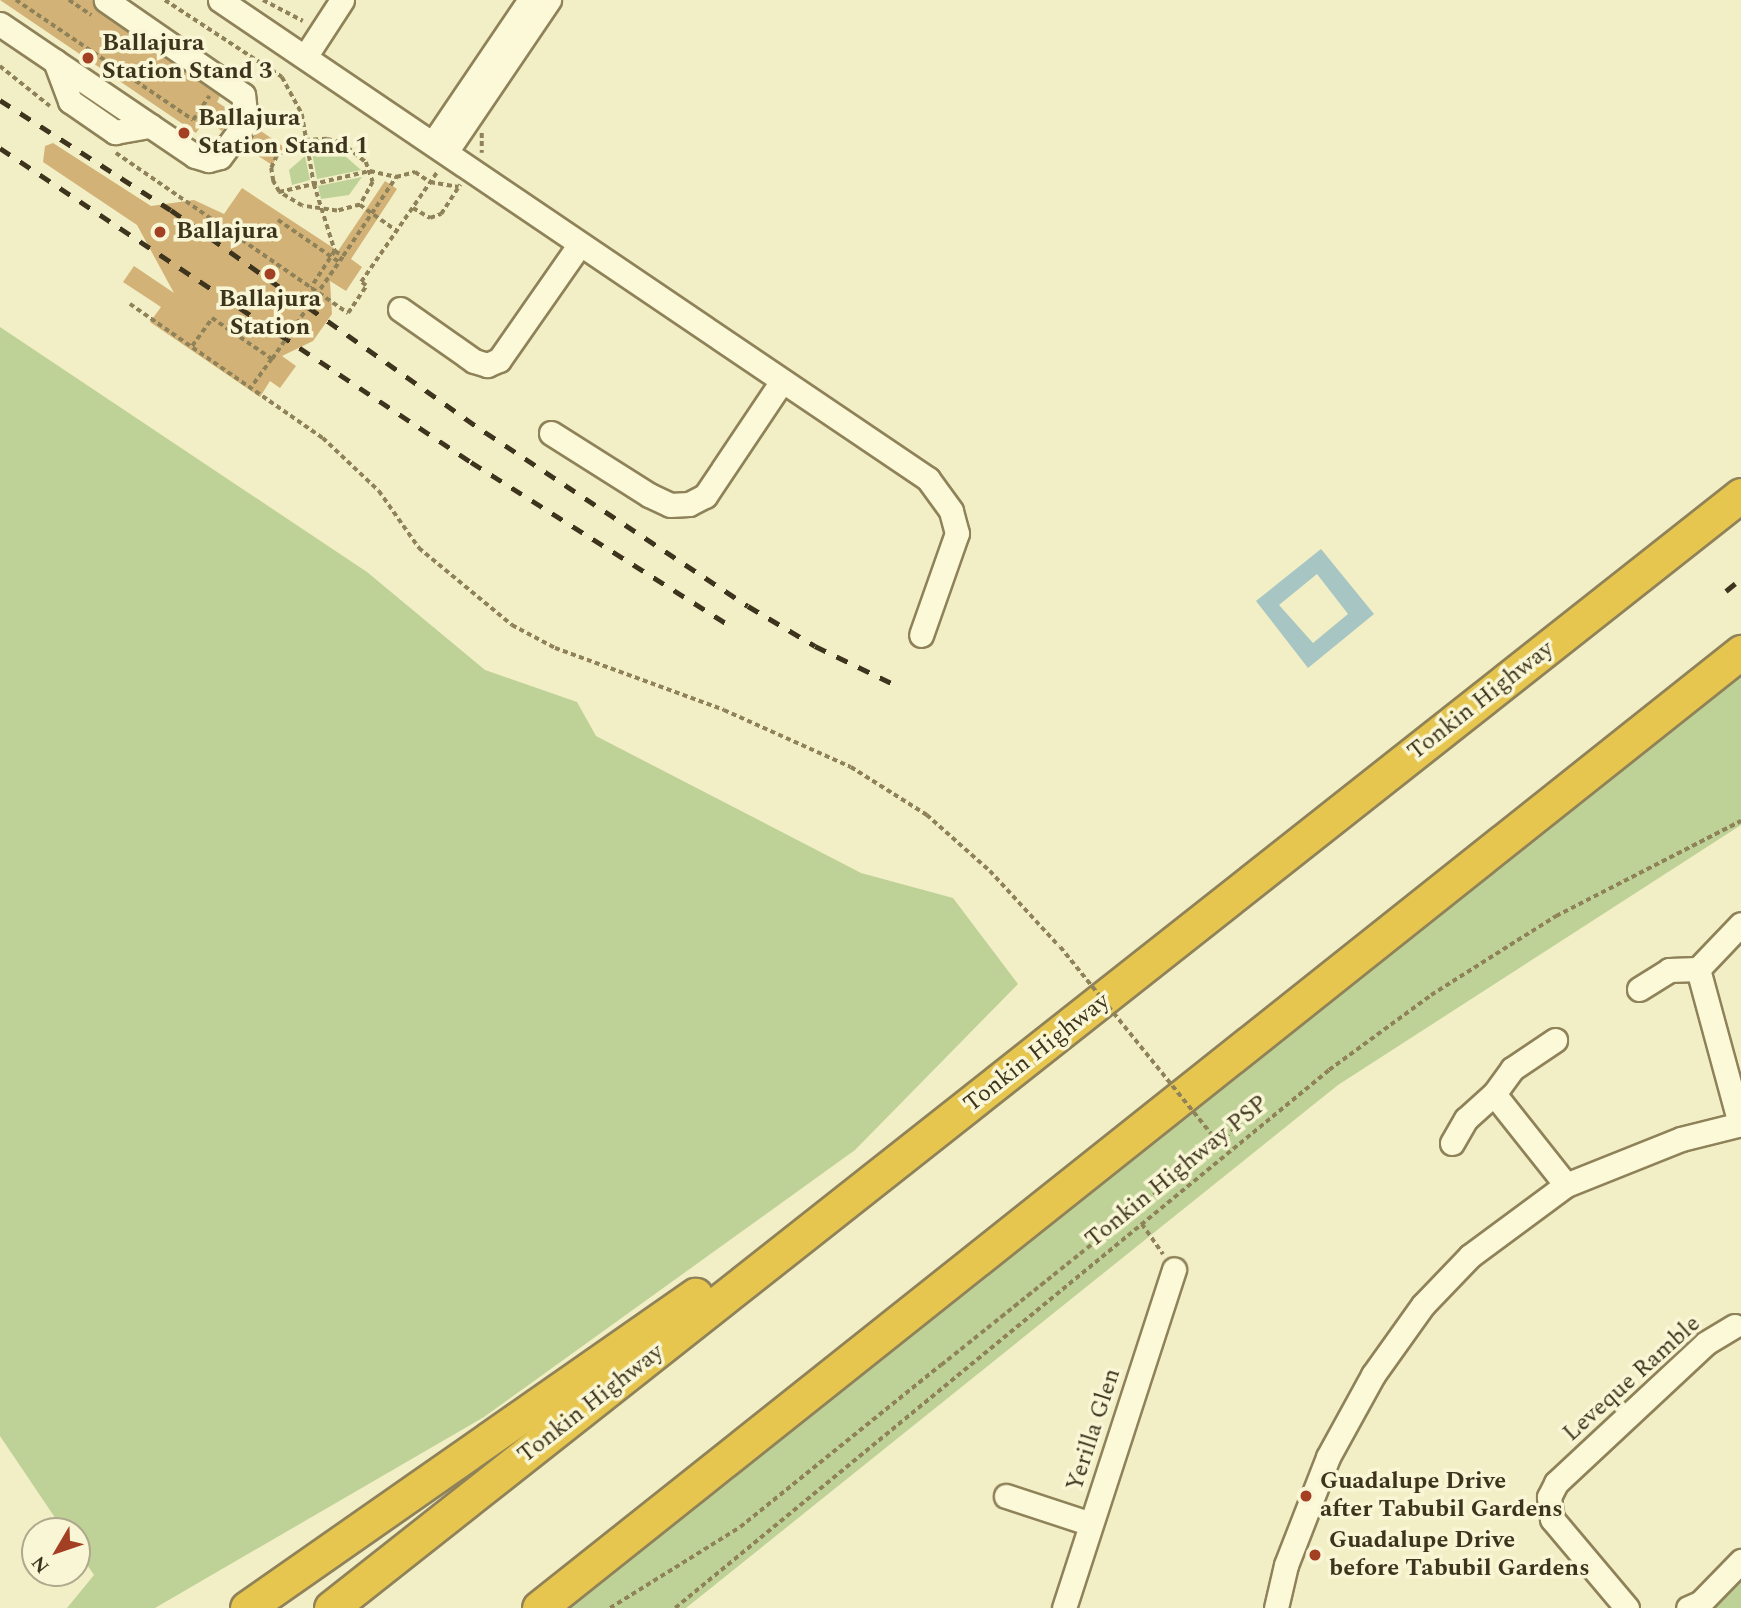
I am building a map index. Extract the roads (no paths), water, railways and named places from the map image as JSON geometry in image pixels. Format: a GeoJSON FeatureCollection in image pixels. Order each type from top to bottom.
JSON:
{"type":"FeatureCollection","features":[{"type":"Feature","properties":{"kind":"highway","name":"Tonkin Highway"},"geometry":{"type":"LineString","coordinates":[[331,1608],[896,1165],[1741,495]]}},
{"type":"Feature","properties":{"kind":"highway"},"geometry":{"type":"LineString","coordinates":[[541,1607],[1741,652]]}},
{"type":"Feature","properties":{"kind":"highway"},"geometry":{"type":"LineString","coordinates":[[247,1608],[742,1262],[896,1165]]}},
{"type":"Feature","properties":{"kind":"street"},"geometry":{"type":"LineString","coordinates":[[0,24],[150,126],[208,160],[220,157],[246,122],[247,107],[243,95],[221,77],[107,0]]}},
{"type":"Feature","properties":{"kind":"street"},"geometry":{"type":"LineString","coordinates":[[220,0],[782,382],[906,462],[947,502],[957,533],[921,635]]}},
{"type":"Feature","properties":{"kind":"street"},"geometry":{"type":"LineString","coordinates":[[305,57],[312,27],[342,0]]}},
{"type":"Feature","properties":{"kind":"street"},"geometry":{"type":"LineString","coordinates":[[440,148],[530,0]]}},
{"type":"Feature","properties":{"kind":"street"},"geometry":{"type":"LineString","coordinates":[[440,148],[550,0]]}},
{"type":"Feature","properties":{"kind":"street"},"geometry":{"type":"LineString","coordinates":[[400,309],[474,361],[487,365],[499,360],[580,244]]}},
{"type":"Feature","properties":{"kind":"street"},"geometry":{"type":"LineString","coordinates":[[551,433],[649,495],[670,505],[689,504],[705,496],[782,382]]}},
{"type":"Feature","properties":{"kind":"street"},"geometry":{"type":"LineString","coordinates":[[1639,989],[1668,970],[1698,969],[1741,924]]}},
{"type":"Feature","properties":{"kind":"street"},"geometry":{"type":"LineString","coordinates":[[1276,1608],[1286,1566],[1328,1457],[1373,1376],[1423,1305],[1470,1256],[1566,1185],[1681,1139],[1741,1124],[1698,969]]}},
{"type":"Feature","properties":{"kind":"street"},"geometry":{"type":"LineString","coordinates":[[1452,1143],[1466,1119],[1494,1094],[1512,1069],[1555,1040]]}},
{"type":"Feature","properties":{"kind":"street"},"geometry":{"type":"LineString","coordinates":[[1494,1094],[1566,1185]]}},
{"type":"Feature","properties":{"kind":"street","name":"Yerilla Glen"},"geometry":{"type":"LineString","coordinates":[[1064,1608],[1174,1269]]}},
{"type":"Feature","properties":{"kind":"street","name":"Leveque Ramble"},"geometry":{"type":"LineString","coordinates":[[1627,1608],[1552,1519],[1549,1497],[1556,1483],[1706,1343],[1734,1326]]}},
{"type":"Feature","properties":{"kind":"street"},"geometry":{"type":"LineString","coordinates":[[1006,1496],[1091,1524]]}},
{"type":"Feature","properties":{"kind":"street"},"geometry":{"type":"LineString","coordinates":[[1688,1608],[1700,1603],[1741,1561]]}},
{"type":"Feature","properties":{"kind":"water"},"geometry":{"type":"Polygon","coordinates":[[[1321,549],[1374,614],[1308,668],[1256,601],[1321,549]],[[1317,574],[1279,605],[1313,643],[1348,614],[1317,574]]]}},
{"type":"Feature","properties":{"kind":"railway"},"geometry":{"type":"LineString","coordinates":[[0,100],[171,210],[485,432],[748,606],[815,646],[900,687]]}},
{"type":"Feature","properties":{"kind":"railway"},"geometry":{"type":"LineString","coordinates":[[0,148],[471,462],[726,623]]}},
{"type":"Feature","properties":{"kind":"railway"},"geometry":{"type":"LineString","coordinates":[[1726,591],[1741,579]]}},
{"type":"Feature","properties":{"kind":"place","name":"Ballajura Station Stand 3"},"geometry":{"type":"Point","coordinates":[88,58]}},
{"type":"Feature","properties":{"kind":"place","name":"Ballajura Station Stand 1"},"geometry":{"type":"Point","coordinates":[184,133]}},
{"type":"Feature","properties":{"kind":"place","name":"Ballajura"},"geometry":{"type":"Point","coordinates":[160,232]}},
{"type":"Feature","properties":{"kind":"place","name":"Ballajura Station"},"geometry":{"type":"Point","coordinates":[270,274]}},
{"type":"Feature","properties":{"kind":"place","name":"Guadalupe Drive after Tabubil Gardens"},"geometry":{"type":"Point","coordinates":[1306,1496]}},
{"type":"Feature","properties":{"kind":"place","name":"Guadalupe Drive before Tabubil Gardens"},"geometry":{"type":"Point","coordinates":[1315,1555]}}]}
